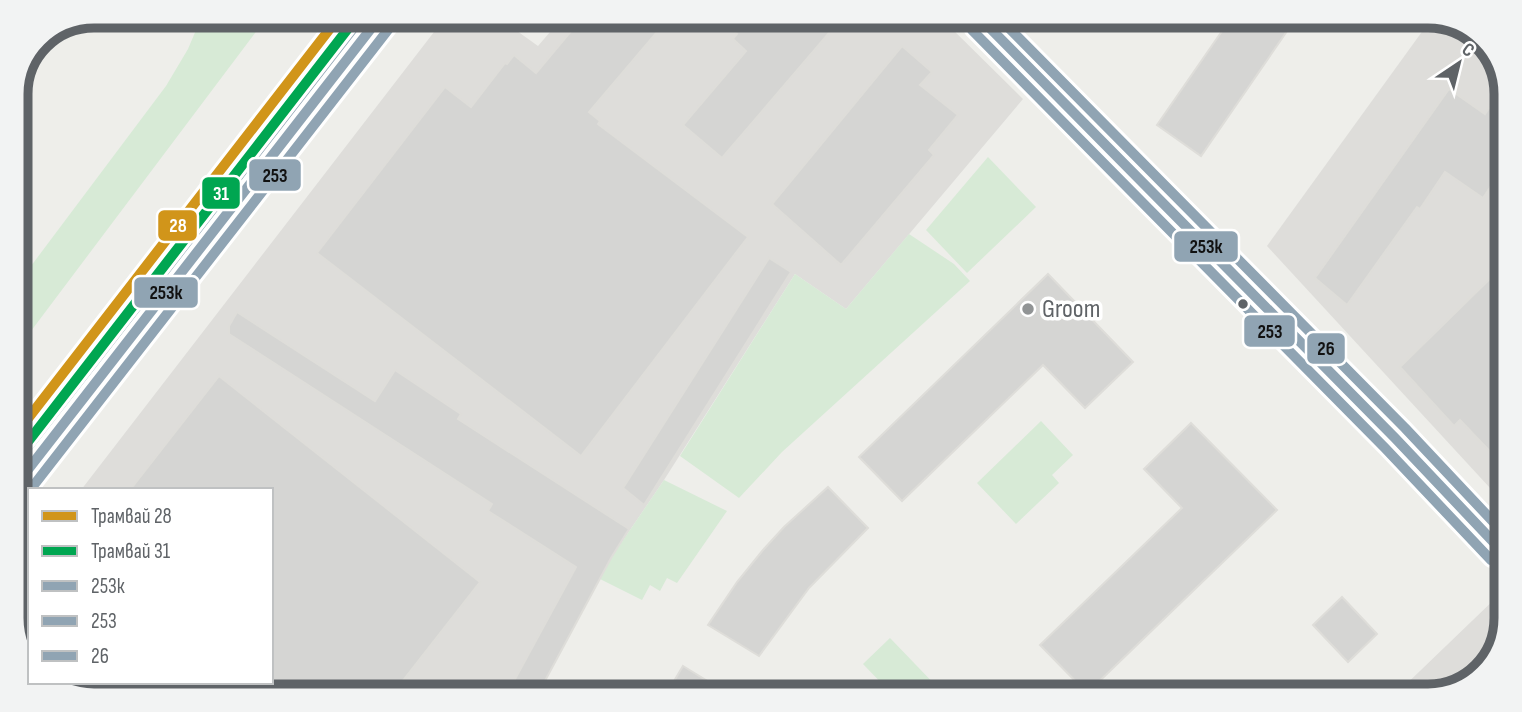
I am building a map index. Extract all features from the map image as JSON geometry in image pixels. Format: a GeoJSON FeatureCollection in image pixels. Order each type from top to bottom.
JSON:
{"type":"FeatureCollection","features":[{"type":"Feature","properties":{"kind":"street"},"geometry":{"type":"LineString","coordinates":[[28,470],[371,28]]}},
{"type":"Feature","properties":{"kind":"street"},"geometry":{"type":"LineString","coordinates":[[990,28],[1395,438],[1494,543]]}},
{"type":"Feature","properties":{"kind":"shaded area"},"geometry":{"type":"Polygon","coordinates":[[[437,28],[513,28],[538,46],[553,28],[951,28],[1023,99],[846,309],[795,274],[611,558],[543,684],[273,684],[273,488],[83,488],[437,28]]]}},
{"type":"Feature","properties":{"kind":"shaded area"},"geometry":{"type":"Polygon","coordinates":[[[1425,28],[1454,33],[1478,50],[1491,73],[1494,89],[1494,492],[1267,246],[1425,28]]]}},
{"type":"Feature","properties":{"kind":"shaded area"},"geometry":{"type":"Polygon","coordinates":[[[1494,600],[1493,631],[1489,644],[1472,668],[1445,682],[1406,684],[1494,600]]]}},
{"type":"Feature","properties":{"kind":"green space"},"geometry":{"type":"Polygon","coordinates":[[[197,28],[259,28],[28,335],[28,270],[166,86],[197,28]]]}},
{"type":"Feature","properties":{"kind":"green space"},"geometry":{"type":"Polygon","coordinates":[[[988,157],[1036,207],[967,273],[926,230],[988,157]]]}},
{"type":"Feature","properties":{"kind":"green space"},"geometry":{"type":"Polygon","coordinates":[[[909,234],[954,264],[970,281],[782,452],[739,498],[680,456],[795,274],[846,309],[909,234]]]}},
{"type":"Feature","properties":{"kind":"green space"},"geometry":{"type":"Polygon","coordinates":[[[1041,421],[1073,455],[1052,475],[1059,483],[1016,524],[977,483],[1041,421]]]}},
{"type":"Feature","properties":{"kind":"green space"},"geometry":{"type":"Polygon","coordinates":[[[664,480],[727,511],[677,583],[667,578],[660,591],[650,585],[642,600],[600,579],[611,558],[664,480]]]}},
{"type":"Feature","properties":{"kind":"green space"},"geometry":{"type":"Polygon","coordinates":[[[890,638],[934,684],[882,684],[863,664],[890,638]]]}},
{"type":"Feature","properties":{"kind":"building"},"geometry":{"type":"Polygon","coordinates":[[[574,28],[660,28],[589,112],[600,121],[598,124],[748,237],[581,456],[317,253],[445,87],[471,107],[514,55],[536,73],[574,28]]]}},
{"type":"Feature","properties":{"kind":"building"},"geometry":{"type":"Polygon","coordinates":[[[729,28],[833,28],[722,158],[683,125],[746,51],[733,39],[737,34],[729,28]]]}},
{"type":"Feature","properties":{"kind":"building"},"geometry":{"type":"Polygon","coordinates":[[[1224,28],[1289,28],[1201,156],[1157,125],[1224,28]]]}},
{"type":"Feature","properties":{"kind":"building"},"geometry":{"type":"Polygon","coordinates":[[[902,46],[932,72],[920,85],[958,115],[929,150],[934,155],[841,265],[772,204],[902,46]]]}},
{"type":"Feature","properties":{"kind":"building"},"geometry":{"type":"Polygon","coordinates":[[[1449,89],[1485,114],[1494,100],[1494,182],[1483,198],[1445,172],[1347,305],[1315,278],[1449,89]]]}},
{"type":"Feature","properties":{"kind":"building"},"geometry":{"type":"Polygon","coordinates":[[[769,258],[791,272],[644,505],[623,488],[769,258]]]}},
{"type":"Feature","properties":{"kind":"building"},"geometry":{"type":"Polygon","coordinates":[[[1048,274],[1133,362],[1085,408],[1043,365],[902,501],[859,457],[1048,274]]]}},
{"type":"Feature","properties":{"kind":"building"},"geometry":{"type":"Polygon","coordinates":[[[1494,275],[1494,456],[1460,420],[1454,426],[1400,367],[1494,275]]]}},
{"type":"Feature","properties":{"kind":"building"},"geometry":{"type":"Polygon","coordinates":[[[237,312],[375,401],[395,370],[461,414],[458,419],[629,529],[543,684],[512,684],[576,567],[488,511],[492,504],[229,334],[229,326],[237,312]]]}},
{"type":"Feature","properties":{"kind":"building"},"geometry":{"type":"Polygon","coordinates":[[[219,376],[480,582],[400,684],[273,684],[273,488],[132,488],[219,376]]]}},
{"type":"Feature","properties":{"kind":"building"},"geometry":{"type":"Polygon","coordinates":[[[1191,423],[1277,510],[1096,684],[1078,684],[1040,645],[1182,508],[1144,469],[1191,423]]]}},
{"type":"Feature","properties":{"kind":"building"},"geometry":{"type":"Polygon","coordinates":[[[828,487],[868,528],[809,588],[759,656],[708,625],[763,550],[828,487]]]}},
{"type":"Feature","properties":{"kind":"building"},"geometry":{"type":"Polygon","coordinates":[[[1342,597],[1377,634],[1348,662],[1313,625],[1342,597]]]}},
{"type":"Feature","properties":{"kind":"building"},"geometry":{"type":"Polygon","coordinates":[[[683,666],[712,684],[672,684],[683,666]]]}},
{"type":"Feature","properties":{"kind":"tram line","name":"28"},"geometry":{"type":"LineString","coordinates":[[28,419],[330,28]]}},
{"type":"Feature","properties":{"kind":"tram line","name":"31"},"geometry":{"type":"LineString","coordinates":[[28,442],[348,28]]}},
{"type":"Feature","properties":{"kind":"transit line","name":"26"},"geometry":{"type":"LineString","coordinates":[[28,447],[353,28]]}},
{"type":"Feature","properties":{"kind":"transit line","name":"253к"},"geometry":{"type":"LineString","coordinates":[[28,470],[371,28]]}},
{"type":"Feature","properties":{"kind":"transit line","name":"253"},"geometry":{"type":"LineString","coordinates":[[32,488],[389,28]]}},
{"type":"Feature","properties":{"kind":"transit line","name":"253к"},"geometry":{"type":"LineString","coordinates":[[990,28],[1395,438],[1494,543]]}},
{"type":"Feature","properties":{"kind":"transit line","name":"26"},"geometry":{"type":"LineString","coordinates":[[1009,28],[1405,428],[1494,523]]}},
{"type":"Feature","properties":{"kind":"transit line","name":"253"},"geometry":{"type":"LineString","coordinates":[[972,30],[1385,448],[1491,560]]}},
{"type":"Feature","properties":{"kind":"place","name":"Groom"},"geometry":{"type":"Point","coordinates":[1028,309]}}]}
